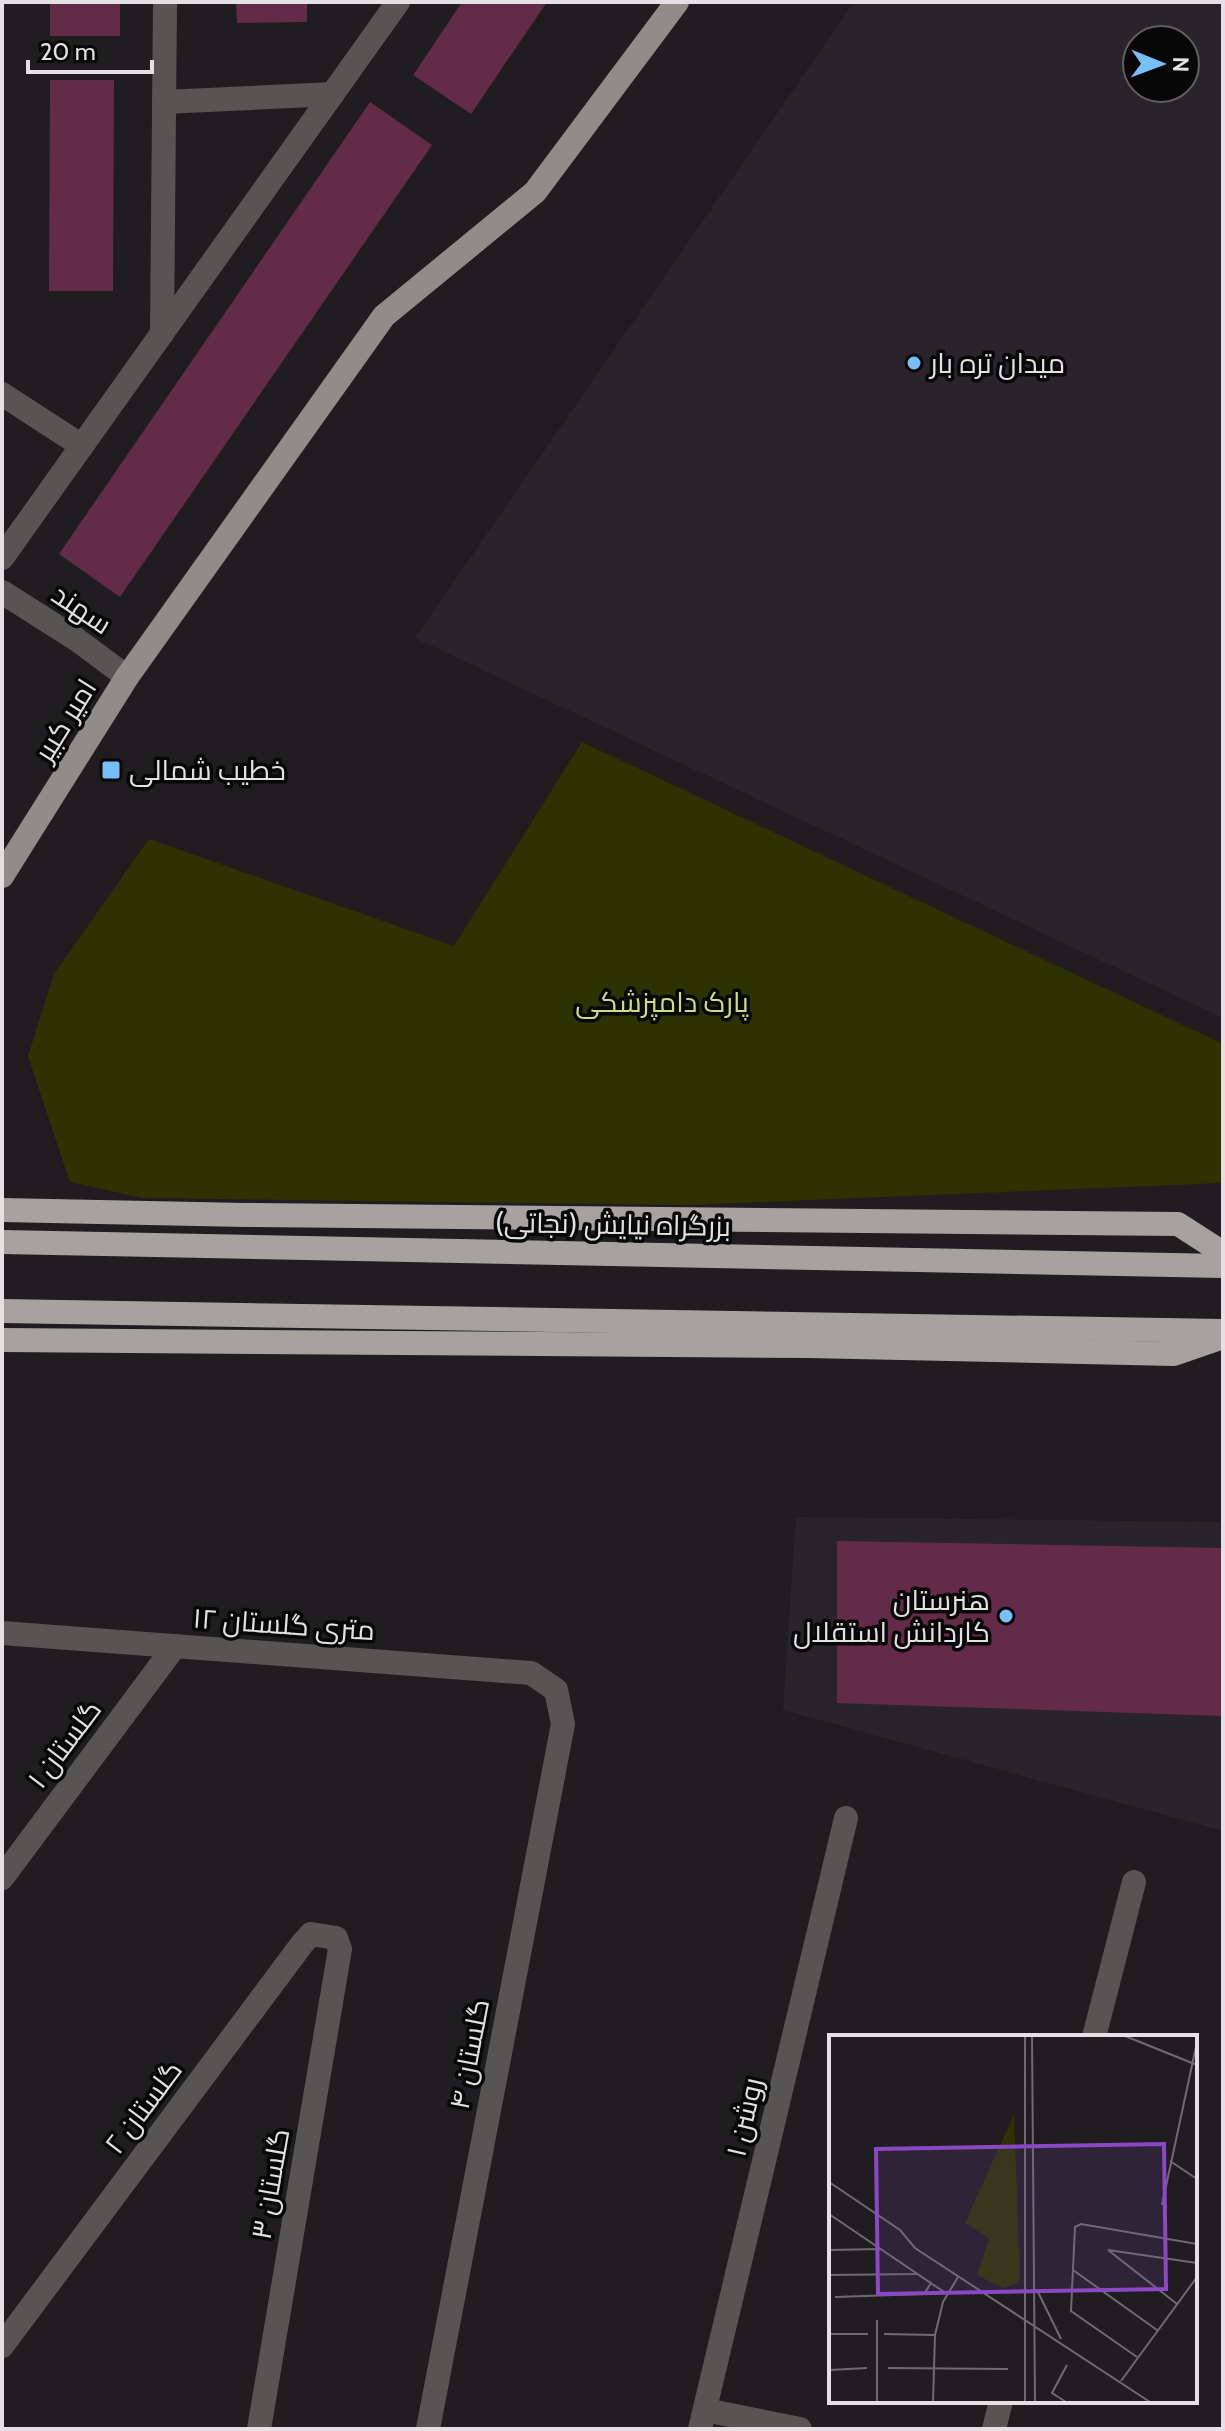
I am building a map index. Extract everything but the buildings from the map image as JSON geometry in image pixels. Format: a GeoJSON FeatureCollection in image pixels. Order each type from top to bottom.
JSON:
{"type":"FeatureCollection","features":[{"type":"Feature","properties":{"kind":"highway"},"geometry":{"type":"LineString","coordinates":[[2,1210],[1178,1224],[1223,1253]]}},
{"type":"Feature","properties":{"kind":"highway","name":"بزرگراه نیایش (نجاتی)"},"geometry":{"type":"LineString","coordinates":[[2,1242],[1223,1266]]}},
{"type":"Feature","properties":{"kind":"highway"},"geometry":{"type":"LineString","coordinates":[[2,1311],[1223,1331]]}},
{"type":"Feature","properties":{"kind":"highway"},"geometry":{"type":"LineString","coordinates":[[5,1341],[776,1346],[1174,1354],[1223,1337]]}},
{"type":"Feature","properties":{"kind":"main road","name":"امیر کبیر"},"geometry":{"type":"LineString","coordinates":[[2,876],[127,677],[384,316],[535,192],[677,2]]}},
{"type":"Feature","properties":{"kind":"street"},"geometry":{"type":"LineString","coordinates":[[162,334],[165,2]]}},
{"type":"Feature","properties":{"kind":"street"},"geometry":{"type":"LineString","coordinates":[[375,2],[375,35]]}},
{"type":"Feature","properties":{"kind":"street"},"geometry":{"type":"LineString","coordinates":[[2,558],[398,2]]}},
{"type":"Feature","properties":{"kind":"street"},"geometry":{"type":"LineString","coordinates":[[164,102],[333,94]]}},
{"type":"Feature","properties":{"kind":"street"},"geometry":{"type":"LineString","coordinates":[[2,394],[82,446]]}},
{"type":"Feature","properties":{"kind":"street","name":"سهند"},"geometry":{"type":"LineString","coordinates":[[2,592],[76,639],[127,677]]}},
{"type":"Feature","properties":{"kind":"street","name":"۱۲ متری گلستان"},"geometry":{"type":"LineString","coordinates":[[2,1633],[531,1673],[556,1690]]}},
{"type":"Feature","properties":{"kind":"street","name":"گلستان ۱"},"geometry":{"type":"LineString","coordinates":[[2,1878],[175,1646]]}},
{"type":"Feature","properties":{"kind":"street","name":"گلستان ۴"},"geometry":{"type":"LineString","coordinates":[[428,2429],[563,1724],[556,1690]]}},
{"type":"Feature","properties":{"kind":"street","name":"روشن ۱"},"geometry":{"type":"LineString","coordinates":[[703,2420],[846,1818]]}},
{"type":"Feature","properties":{"kind":"street"},"geometry":{"type":"LineString","coordinates":[[1095,2035],[1134,1882]]}},
{"type":"Feature","properties":{"kind":"street","name":"گلستان ۲"},"geometry":{"type":"LineString","coordinates":[[2,2346],[302,1944],[311,1934],[323,1934],[336,1938],[340,1949]]}},
{"type":"Feature","properties":{"kind":"street","name":"گلستان ۳"},"geometry":{"type":"LineString","coordinates":[[259,2429],[340,1949]]}},
{"type":"Feature","properties":{"kind":"street"},"geometry":{"type":"LineString","coordinates":[[994,2429],[1000,2403]]}},
{"type":"Feature","properties":{"kind":"street"},"geometry":{"type":"LineString","coordinates":[[703,2420],[800,2429]]}},
{"type":"Feature","properties":{"kind":"shaded area","name":"میدان تره بار"},"geometry":{"type":"Polygon","coordinates":[[[854,2],[1223,2],[1223,1018],[415,638],[854,2]]]}},
{"type":"Feature","properties":{"kind":"shaded area","name":"هنرستان کاردانش استقلال"},"geometry":{"type":"Polygon","coordinates":[[[796,1517],[1223,1522],[1223,1831],[783,1710],[796,1517]]]}},
{"type":"Feature","properties":{"kind":"green space","name":"پارک دامپزشکی"},"geometry":{"type":"Polygon","coordinates":[[[582,742],[1223,1044],[1223,1183],[687,1205],[142,1198],[70,1182],[28,1056],[54,974],[149,839],[454,946],[582,742]]]}},
{"type":"Feature","properties":{"kind":"place","name":"میدان تره بار"},"geometry":{"type":"Point","coordinates":[914,363]}},
{"type":"Feature","properties":{"kind":"place","name":"خطیب شمالی"},"geometry":{"type":"Point","coordinates":[111,770]}},
{"type":"Feature","properties":{"kind":"place","name":"هنرستان کاردانش استقلال"},"geometry":{"type":"Point","coordinates":[1006,1616]}}]}
